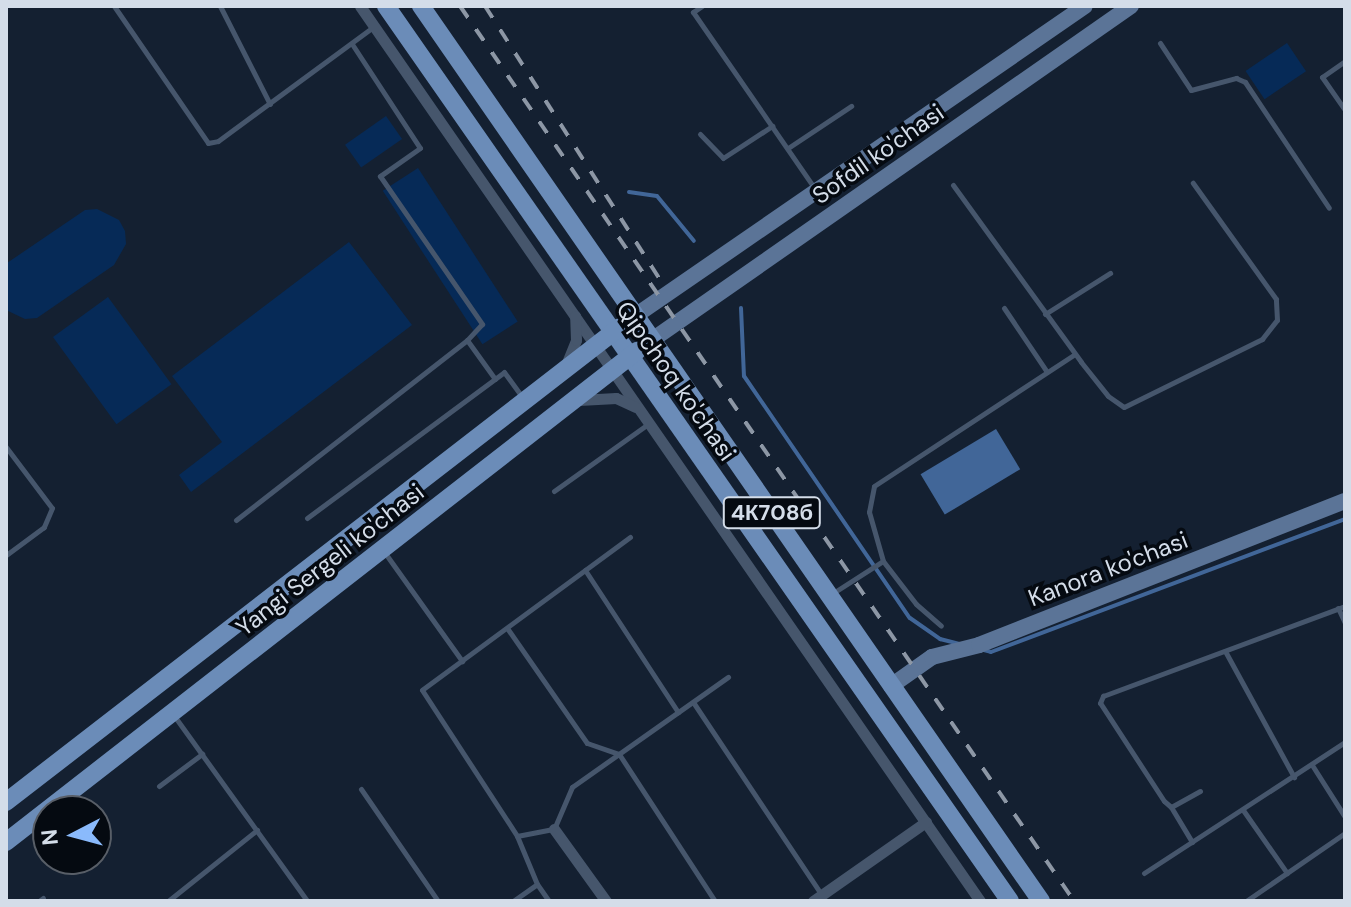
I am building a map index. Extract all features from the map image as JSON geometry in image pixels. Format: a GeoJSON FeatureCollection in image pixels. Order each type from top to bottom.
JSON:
{"type":"FeatureCollection","features":[{"type":"Feature","properties":{"kind":"main road","name":"Qipchoq ko'chasi"},"geometry":{"type":"LineString","coordinates":[[386,6],[1010,901]]}},
{"type":"Feature","properties":{"kind":"main road","name":"Qipchoq ko'chasi"},"geometry":{"type":"LineString","coordinates":[[421,6],[1041,901]]}},
{"type":"Feature","properties":{"kind":"main road"},"geometry":{"type":"LineString","coordinates":[[419,53],[442,36]]}},
{"type":"Feature","properties":{"kind":"main road","name":"Yangi Sergeli ko'chasi"},"geometry":{"type":"LineString","coordinates":[[6,802],[635,316]]}},
{"type":"Feature","properties":{"kind":"main road"},"geometry":{"type":"LineString","coordinates":[[613,333],[652,340]]}},
{"type":"Feature","properties":{"kind":"main road","name":"Yangi Sergeli ko'chasi"},"geometry":{"type":"LineString","coordinates":[[6,842],[652,340]]}},
{"type":"Feature","properties":{"kind":"main road"},"geometry":{"type":"LineString","coordinates":[[834,651],[856,635]]}},
{"type":"Feature","properties":{"kind":"street","name":"Qipchoq ko'chasi"},"geometry":{"type":"LineString","coordinates":[[360,6],[926,822],[974,899]]}},
{"type":"Feature","properties":{"kind":"street","name":"Sofdil ko'chasi"},"geometry":{"type":"LineString","coordinates":[[652,340],[1131,6]]}},
{"type":"Feature","properties":{"kind":"street","name":"Sofdil ko'chasi"},"geometry":{"type":"LineString","coordinates":[[635,316],[1084,7]]}},
{"type":"Feature","properties":{"kind":"street"},"geometry":{"type":"LineString","coordinates":[[1084,7],[1098,29]]}},
{"type":"Feature","properties":{"kind":"street"},"geometry":{"type":"LineString","coordinates":[[693,276],[710,300]]}},
{"type":"Feature","properties":{"kind":"street","name":"Qipchoq ko'chasi"},"geometry":{"type":"LineString","coordinates":[[556,377],[573,351],[575,315]]}},
{"type":"Feature","properties":{"kind":"street","name":"Qipchoq ko'chasi"},"geometry":{"type":"LineString","coordinates":[[572,401],[616,398],[639,409]]}},
{"type":"Feature","properties":{"kind":"street","name":"Kanora ko'chasi"},"geometry":{"type":"LineString","coordinates":[[891,686],[932,657],[972,647],[1345,501]]}},
{"type":"Feature","properties":{"kind":"street"},"geometry":{"type":"LineString","coordinates":[[817,898],[926,822]]}},
{"type":"Feature","properties":{"kind":"street"},"geometry":{"type":"LineString","coordinates":[[554,829],[606,901]]}},
{"type":"Feature","properties":{"kind":"lane"},"geometry":{"type":"LineString","coordinates":[[114,6],[208,143],[270,104],[374,27]]}},
{"type":"Feature","properties":{"kind":"lane"},"geometry":{"type":"LineString","coordinates":[[220,6],[270,104]]}},
{"type":"Feature","properties":{"kind":"lane"},"geometry":{"type":"LineString","coordinates":[[702,6],[693,12],[816,191]]}},
{"type":"Feature","properties":{"kind":"lane"},"geometry":{"type":"LineString","coordinates":[[1160,43],[1191,90],[1227,80],[1245,82],[1329,208]]}},
{"type":"Feature","properties":{"kind":"lane"},"geometry":{"type":"LineString","coordinates":[[236,520],[467,340],[482,324],[380,176],[420,148],[352,44]]}},
{"type":"Feature","properties":{"kind":"lane"},"geometry":{"type":"LineString","coordinates":[[1345,61],[1322,77],[1345,110]]}},
{"type":"Feature","properties":{"kind":"lane"},"geometry":{"type":"LineString","coordinates":[[788,148],[851,106]]}},
{"type":"Feature","properties":{"kind":"lane"},"geometry":{"type":"LineString","coordinates":[[700,134],[723,158],[772,126]]}},
{"type":"Feature","properties":{"kind":"lane"},"geometry":{"type":"LineString","coordinates":[[953,185],[1075,354],[1108,396],[1124,407],[1262,339],[1277,320],[1276,299],[1193,183]]}},
{"type":"Feature","properties":{"kind":"lane"},"geometry":{"type":"LineString","coordinates":[[1045,314],[1110,273]]}},
{"type":"Feature","properties":{"kind":"lane"},"geometry":{"type":"LineString","coordinates":[[1004,308],[1047,372]]}},
{"type":"Feature","properties":{"kind":"lane"},"geometry":{"type":"LineString","coordinates":[[467,340],[495,379]]}},
{"type":"Feature","properties":{"kind":"lane"},"geometry":{"type":"LineString","coordinates":[[941,626],[916,604],[883,561],[869,512],[874,486],[1075,354]]}},
{"type":"Feature","properties":{"kind":"lane"},"geometry":{"type":"LineString","coordinates":[[307,518],[504,372],[525,401]]}},
{"type":"Feature","properties":{"kind":"lane"},"geometry":{"type":"LineString","coordinates":[[554,491],[649,424]]}},
{"type":"Feature","properties":{"kind":"lane"},"geometry":{"type":"LineString","coordinates":[[6,447],[48,500],[52,515],[44,527],[6,555]]}},
{"type":"Feature","properties":{"kind":"lane"},"geometry":{"type":"LineString","coordinates":[[6,462],[13,458]]}},
{"type":"Feature","properties":{"kind":"lane"},"geometry":{"type":"LineString","coordinates":[[549,901],[537,884],[517,836],[422,690],[630,537]]}},
{"type":"Feature","properties":{"kind":"lane"},"geometry":{"type":"LineString","coordinates":[[382,549],[462,661]]}},
{"type":"Feature","properties":{"kind":"lane"},"geometry":{"type":"LineString","coordinates":[[829,596],[883,561]]}},
{"type":"Feature","properties":{"kind":"lane"},"geometry":{"type":"LineString","coordinates":[[585,570],[678,712]]}},
{"type":"Feature","properties":{"kind":"lane"},"geometry":{"type":"LineString","coordinates":[[1192,842],[1100,703],[1103,696],[1342,607],[1345,623]]}},
{"type":"Feature","properties":{"kind":"lane"},"geometry":{"type":"LineString","coordinates":[[507,628],[587,743],[619,754],[715,901]]}},
{"type":"Feature","properties":{"kind":"lane"},"geometry":{"type":"LineString","coordinates":[[1225,651],[1294,777]]}},
{"type":"Feature","properties":{"kind":"lane"},"geometry":{"type":"LineString","coordinates":[[517,836],[554,829],[572,787],[728,677]]}},
{"type":"Feature","properties":{"kind":"lane"},"geometry":{"type":"LineString","coordinates":[[693,702],[817,898]]}},
{"type":"Feature","properties":{"kind":"lane"},"geometry":{"type":"LineString","coordinates":[[172,712],[307,901]]}},
{"type":"Feature","properties":{"kind":"lane"},"geometry":{"type":"LineString","coordinates":[[1144,873],[1345,742]]}},
{"type":"Feature","properties":{"kind":"lane"},"geometry":{"type":"LineString","coordinates":[[159,786],[202,754]]}},
{"type":"Feature","properties":{"kind":"lane"},"geometry":{"type":"LineString","coordinates":[[1312,765],[1345,817]]}},
{"type":"Feature","properties":{"kind":"lane"},"geometry":{"type":"LineString","coordinates":[[361,789],[438,901]]}},
{"type":"Feature","properties":{"kind":"lane"},"geometry":{"type":"LineString","coordinates":[[1171,807],[1200,791]]}},
{"type":"Feature","properties":{"kind":"lane"},"geometry":{"type":"LineString","coordinates":[[1243,810],[1287,873]]}},
{"type":"Feature","properties":{"kind":"lane"},"geometry":{"type":"LineString","coordinates":[[168,901],[257,830]]}},
{"type":"Feature","properties":{"kind":"lane"},"geometry":{"type":"LineString","coordinates":[[1246,901],[1255,898],[1345,833]]}},
{"type":"Feature","properties":{"kind":"lane"},"geometry":{"type":"LineString","coordinates":[[513,901],[537,884]]}},
{"type":"Feature","properties":{"kind":"lane"},"geometry":{"type":"LineString","coordinates":[[177,893],[182,901]]}},
{"type":"Feature","properties":{"kind":"shaded area"},"geometry":{"type":"Polygon","coordinates":[[[1287,43],[1306,71],[1265,99],[1246,71],[1287,43]]]}},
{"type":"Feature","properties":{"kind":"shaded area"},"geometry":{"type":"Polygon","coordinates":[[[386,116],[402,139],[361,168],[345,145],[386,116]]]}},
{"type":"Feature","properties":{"kind":"shaded area"},"geometry":{"type":"Polygon","coordinates":[[[418,168],[518,321],[482,344],[383,191],[418,168]]]}},
{"type":"Feature","properties":{"kind":"shaded area"},"geometry":{"type":"Polygon","coordinates":[[[97,209],[119,220],[125,231],[126,244],[114,265],[37,318],[25,319],[6,310],[7,263],[85,210],[97,209]]]}},
{"type":"Feature","properties":{"kind":"shaded area"},"geometry":{"type":"Polygon","coordinates":[[[349,242],[412,325],[191,492],[179,475],[222,442],[172,376],[349,242]]]}},
{"type":"Feature","properties":{"kind":"shaded area"},"geometry":{"type":"Polygon","coordinates":[[[108,297],[171,384],[116,424],[53,337],[108,297]]]}},
{"type":"Feature","properties":{"kind":"shaded area"},"geometry":{"type":"Polygon","coordinates":[[[996,429],[1020,469],[945,515],[921,474],[996,429]]]}},
{"type":"Feature","properties":{"kind":"waterway"},"geometry":{"type":"LineString","coordinates":[[629,192],[657,196],[694,241]]}},
{"type":"Feature","properties":{"kind":"waterway"},"geometry":{"type":"LineString","coordinates":[[741,308],[744,376],[910,618],[940,639],[960,644]]}},
{"type":"Feature","properties":{"kind":"waterway"},"geometry":{"type":"LineString","coordinates":[[984,650],[991,652],[1345,519]]}},
{"type":"Feature","properties":{"kind":"railway"},"geometry":{"type":"LineString","coordinates":[[460,6],[1074,901]]}},
{"type":"Feature","properties":{"kind":"railway"},"geometry":{"type":"LineString","coordinates":[[485,6],[663,284]]}}]}
